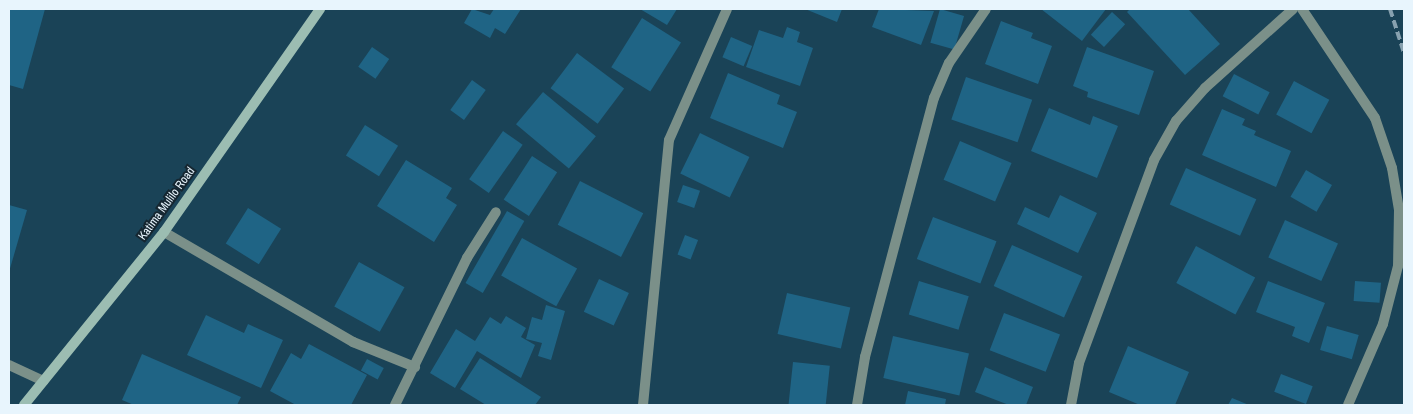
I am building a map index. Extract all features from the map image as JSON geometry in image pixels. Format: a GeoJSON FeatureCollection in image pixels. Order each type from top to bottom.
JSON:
{"type":"FeatureCollection","features":[{"type":"Feature","properties":{"kind":"main road","name":"Katima Mulilo Road"},"geometry":{"type":"LineString","coordinates":[[24,405],[164,232],[320,9]]}},
{"type":"Feature","properties":{"kind":"street"},"geometry":{"type":"LineString","coordinates":[[643,405],[669,140],[727,9]]}},
{"type":"Feature","properties":{"kind":"street"},"geometry":{"type":"LineString","coordinates":[[857,405],[865,357],[934,98],[949,63],[986,9]]}},
{"type":"Feature","properties":{"kind":"street"},"geometry":{"type":"LineString","coordinates":[[1071,405],[1079,363],[1154,160],[1176,121],[1205,88],[1293,9]]}},
{"type":"Feature","properties":{"kind":"street"},"geometry":{"type":"LineString","coordinates":[[1302,9],[1375,118],[1392,168],[1400,210],[1398,266],[1391,295],[1348,405]]}},
{"type":"Feature","properties":{"kind":"street"},"geometry":{"type":"LineString","coordinates":[[396,405],[466,258],[496,212]]}},
{"type":"Feature","properties":{"kind":"street"},"geometry":{"type":"LineString","coordinates":[[164,232],[353,342],[415,367]]}},
{"type":"Feature","properties":{"kind":"street"},"geometry":{"type":"LineString","coordinates":[[9,365],[44,381]]}},
{"type":"Feature","properties":{"kind":"building"},"geometry":{"type":"Polygon","coordinates":[[[9,9],[45,9],[23,89],[9,85],[9,9]]]}},
{"type":"Feature","properties":{"kind":"building"},"geometry":{"type":"Polygon","coordinates":[[[472,9],[490,15],[494,9],[521,9],[505,34],[495,28],[490,38],[464,23],[472,9]]]}},
{"type":"Feature","properties":{"kind":"building"},"geometry":{"type":"Polygon","coordinates":[[[640,9],[677,9],[667,25],[640,9]]]}},
{"type":"Feature","properties":{"kind":"building"},"geometry":{"type":"Polygon","coordinates":[[[805,9],[842,9],[837,22],[805,9]]]}},
{"type":"Feature","properties":{"kind":"building"},"geometry":{"type":"Polygon","coordinates":[[[879,9],[934,11],[921,45],[872,27],[879,9]]]}},
{"type":"Feature","properties":{"kind":"building"},"geometry":{"type":"Polygon","coordinates":[[[940,9],[964,16],[954,50],[930,43],[940,9]]]}},
{"type":"Feature","properties":{"kind":"building"},"geometry":{"type":"Polygon","coordinates":[[[1041,9],[1106,9],[1082,41],[1041,9]]]}},
{"type":"Feature","properties":{"kind":"building"},"geometry":{"type":"Polygon","coordinates":[[[1130,9],[1188,9],[1220,44],[1185,75],[1127,12],[1130,9]]]}},
{"type":"Feature","properties":{"kind":"building"},"geometry":{"type":"Polygon","coordinates":[[[1112,12],[1125,24],[1104,47],[1091,35],[1112,12]]]}},
{"type":"Feature","properties":{"kind":"building"},"geometry":{"type":"Polygon","coordinates":[[[642,18],[681,42],[650,92],[611,67],[642,18]]]}},
{"type":"Feature","properties":{"kind":"building"},"geometry":{"type":"Polygon","coordinates":[[[1001,21],[1033,33],[1031,38],[1052,46],[1038,84],[985,64],[1001,21]]]}},
{"type":"Feature","properties":{"kind":"building"},"geometry":{"type":"Polygon","coordinates":[[[787,27],[800,32],[797,42],[813,48],[800,86],[746,67],[759,30],[783,38],[787,27]]]}},
{"type":"Feature","properties":{"kind":"building"},"geometry":{"type":"Polygon","coordinates":[[[731,37],[752,46],[744,66],[722,57],[731,37]]]}},
{"type":"Feature","properties":{"kind":"building"},"geometry":{"type":"Polygon","coordinates":[[[372,47],[389,59],[375,79],[358,67],[372,47]]]}},
{"type":"Feature","properties":{"kind":"building"},"geometry":{"type":"Polygon","coordinates":[[[1087,47],[1154,71],[1139,115],[1087,97],[1088,92],[1073,86],[1087,47]]]}},
{"type":"Feature","properties":{"kind":"building"},"geometry":{"type":"Polygon","coordinates":[[[577,53],[624,89],[598,124],[551,88],[577,53]]]}},
{"type":"Feature","properties":{"kind":"building"},"geometry":{"type":"Polygon","coordinates":[[[728,73],[780,95],[777,104],[797,112],[783,148],[710,118],[728,73]]]}},
{"type":"Feature","properties":{"kind":"building"},"geometry":{"type":"Polygon","coordinates":[[[1234,74],[1270,92],[1258,114],[1223,96],[1234,74]]]}},
{"type":"Feature","properties":{"kind":"building"},"geometry":{"type":"Polygon","coordinates":[[[966,77],[1032,100],[1018,142],[951,120],[966,77]]]}},
{"type":"Feature","properties":{"kind":"building"},"geometry":{"type":"Polygon","coordinates":[[[472,80],[486,90],[464,120],[450,110],[472,80]]]}},
{"type":"Feature","properties":{"kind":"building"},"geometry":{"type":"Polygon","coordinates":[[[1294,81],[1329,100],[1311,133],[1276,115],[1294,81]]]}},
{"type":"Feature","properties":{"kind":"building"},"geometry":{"type":"Polygon","coordinates":[[[543,92],[596,136],[569,169],[516,124],[543,92]]]}},
{"type":"Feature","properties":{"kind":"building"},"geometry":{"type":"Polygon","coordinates":[[[1049,108],[1090,125],[1093,116],[1118,126],[1097,178],[1031,151],[1049,108]]]}},
{"type":"Feature","properties":{"kind":"building"},"geometry":{"type":"Polygon","coordinates":[[[1222,109],[1245,119],[1242,125],[1256,131],[1254,135],[1291,151],[1276,187],[1202,155],[1222,109]]]}},
{"type":"Feature","properties":{"kind":"building"},"geometry":{"type":"Polygon","coordinates":[[[365,125],[398,146],[379,176],[346,156],[365,125]]]}},
{"type":"Feature","properties":{"kind":"building"},"geometry":{"type":"Polygon","coordinates":[[[503,131],[523,145],[489,193],[469,179],[503,131]]]}},
{"type":"Feature","properties":{"kind":"building"},"geometry":{"type":"Polygon","coordinates":[[[700,133],[749,157],[730,198],[680,173],[700,133]]]}},
{"type":"Feature","properties":{"kind":"building"},"geometry":{"type":"Polygon","coordinates":[[[960,141],[1012,163],[995,202],[944,180],[960,141]]]}},
{"type":"Feature","properties":{"kind":"building"},"geometry":{"type":"Polygon","coordinates":[[[532,156],[557,172],[529,216],[504,200],[532,156]]]}},
{"type":"Feature","properties":{"kind":"building"},"geometry":{"type":"Polygon","coordinates":[[[406,160],[452,188],[446,198],[457,205],[434,242],[377,206],[406,160]]]}},
{"type":"Feature","properties":{"kind":"building"},"geometry":{"type":"Polygon","coordinates":[[[1186,168],[1256,199],[1240,236],[1170,205],[1186,168]]]}},
{"type":"Feature","properties":{"kind":"building"},"geometry":{"type":"Polygon","coordinates":[[[1306,170],[1332,185],[1316,212],[1290,197],[1306,170]]]}},
{"type":"Feature","properties":{"kind":"building"},"geometry":{"type":"Polygon","coordinates":[[[580,181],[643,213],[621,257],[558,225],[580,181]]]}},
{"type":"Feature","properties":{"kind":"building"},"geometry":{"type":"Polygon","coordinates":[[[683,185],[700,191],[694,208],[677,202],[683,185]]]}},
{"type":"Feature","properties":{"kind":"building"},"geometry":{"type":"Polygon","coordinates":[[[1060,195],[1097,213],[1078,253],[1017,224],[1025,207],[1049,218],[1060,195]]]}},
{"type":"Feature","properties":{"kind":"building"},"geometry":{"type":"Polygon","coordinates":[[[9,205],[27,210],[9,272],[9,205]]]}},
{"type":"Feature","properties":{"kind":"building"},"geometry":{"type":"Polygon","coordinates":[[[248,208],[281,229],[259,264],[226,244],[248,208]]]}},
{"type":"Feature","properties":{"kind":"building"},"geometry":{"type":"Polygon","coordinates":[[[507,211],[524,221],[483,293],[466,283],[507,211]]]}},
{"type":"Feature","properties":{"kind":"building"},"geometry":{"type":"Polygon","coordinates":[[[933,217],[996,241],[980,283],[917,259],[933,217]]]}},
{"type":"Feature","properties":{"kind":"building"},"geometry":{"type":"Polygon","coordinates":[[[1285,220],[1338,244],[1321,281],[1268,257],[1285,220]]]}},
{"type":"Feature","properties":{"kind":"building"},"geometry":{"type":"Polygon","coordinates":[[[685,235],[698,240],[691,260],[677,255],[685,235]]]}},
{"type":"Feature","properties":{"kind":"building"},"geometry":{"type":"Polygon","coordinates":[[[522,238],[577,269],[556,306],[501,276],[522,238]]]}},
{"type":"Feature","properties":{"kind":"building"},"geometry":{"type":"Polygon","coordinates":[[[1012,245],[1082,276],[1064,317],[994,286],[1012,245]]]}},
{"type":"Feature","properties":{"kind":"building"},"geometry":{"type":"Polygon","coordinates":[[[1196,246],[1255,277],[1235,315],[1176,283],[1196,246]]]}},
{"type":"Feature","properties":{"kind":"building"},"geometry":{"type":"Polygon","coordinates":[[[359,262],[404,287],[380,332],[334,307],[359,262]]]}},
{"type":"Feature","properties":{"kind":"building"},"geometry":{"type":"Polygon","coordinates":[[[599,279],[629,293],[614,326],[584,312],[599,279]]]}},
{"type":"Feature","properties":{"kind":"building"},"geometry":{"type":"Polygon","coordinates":[[[919,281],[969,296],[958,330],[909,314],[919,281]]]}},
{"type":"Feature","properties":{"kind":"building"},"geometry":{"type":"Polygon","coordinates":[[[1268,281],[1325,303],[1309,343],[1292,336],[1295,327],[1256,312],[1268,281]]]}},
{"type":"Feature","properties":{"kind":"building"},"geometry":{"type":"Polygon","coordinates":[[[1355,281],[1381,283],[1380,303],[1354,301],[1355,281]]]}},
{"type":"Feature","properties":{"kind":"building"},"geometry":{"type":"Polygon","coordinates":[[[787,293],[850,308],[841,349],[778,334],[787,293]]]}},
{"type":"Feature","properties":{"kind":"building"},"geometry":{"type":"Polygon","coordinates":[[[546,305],[565,311],[551,360],[538,356],[542,343],[526,339],[532,317],[542,320],[546,305]]]}},
{"type":"Feature","properties":{"kind":"building"},"geometry":{"type":"Polygon","coordinates":[[[1004,313],[1060,335],[1046,372],[990,350],[1004,313]]]}},
{"type":"Feature","properties":{"kind":"building"},"geometry":{"type":"Polygon","coordinates":[[[206,315],[244,333],[248,324],[283,340],[261,388],[187,355],[206,315]]]}},
{"type":"Feature","properties":{"kind":"building"},"geometry":{"type":"Polygon","coordinates":[[[506,316],[526,328],[521,337],[535,345],[521,378],[477,351],[455,388],[430,373],[456,329],[475,341],[490,317],[501,324],[506,316]]]}},
{"type":"Feature","properties":{"kind":"building"},"geometry":{"type":"Polygon","coordinates":[[[1327,326],[1359,335],[1352,359],[1320,350],[1327,326]]]}},
{"type":"Feature","properties":{"kind":"building"},"geometry":{"type":"Polygon","coordinates":[[[893,336],[969,354],[959,395],[883,378],[893,336]]]}},
{"type":"Feature","properties":{"kind":"building"},"geometry":{"type":"Polygon","coordinates":[[[309,344],[367,375],[351,405],[296,405],[270,391],[291,353],[301,359],[309,344]]]}},
{"type":"Feature","properties":{"kind":"building"},"geometry":{"type":"Polygon","coordinates":[[[1128,346],[1189,372],[1175,405],[1140,405],[1109,392],[1128,346]]]}},
{"type":"Feature","properties":{"kind":"building"},"geometry":{"type":"Polygon","coordinates":[[[142,354],[241,397],[237,405],[134,405],[122,400],[142,354]]]}},
{"type":"Feature","properties":{"kind":"building"},"geometry":{"type":"Polygon","coordinates":[[[480,358],[541,397],[535,405],[486,405],[460,389],[480,358]]]}},
{"type":"Feature","properties":{"kind":"building"},"geometry":{"type":"Polygon","coordinates":[[[367,359],[384,368],[378,379],[361,370],[367,359]]]}},
{"type":"Feature","properties":{"kind":"building"},"geometry":{"type":"Polygon","coordinates":[[[793,362],[830,366],[826,405],[789,405],[793,362]]]}},
{"type":"Feature","properties":{"kind":"building"},"geometry":{"type":"Polygon","coordinates":[[[985,367],[1033,387],[1026,405],[1009,405],[975,392],[985,367]]]}},
{"type":"Feature","properties":{"kind":"building"},"geometry":{"type":"Polygon","coordinates":[[[1281,374],[1313,386],[1306,404],[1274,392],[1281,374]]]}},
{"type":"Feature","properties":{"kind":"building"},"geometry":{"type":"Polygon","coordinates":[[[908,391],[946,399],[945,405],[905,405],[908,391]]]}},
{"type":"Feature","properties":{"kind":"building"},"geometry":{"type":"Polygon","coordinates":[[[1232,398],[1249,405],[1228,405],[1232,398]]]}},
{"type":"Feature","properties":{"kind":"railway"},"geometry":{"type":"LineString","coordinates":[[1390,9],[1404,53]]}}]}
